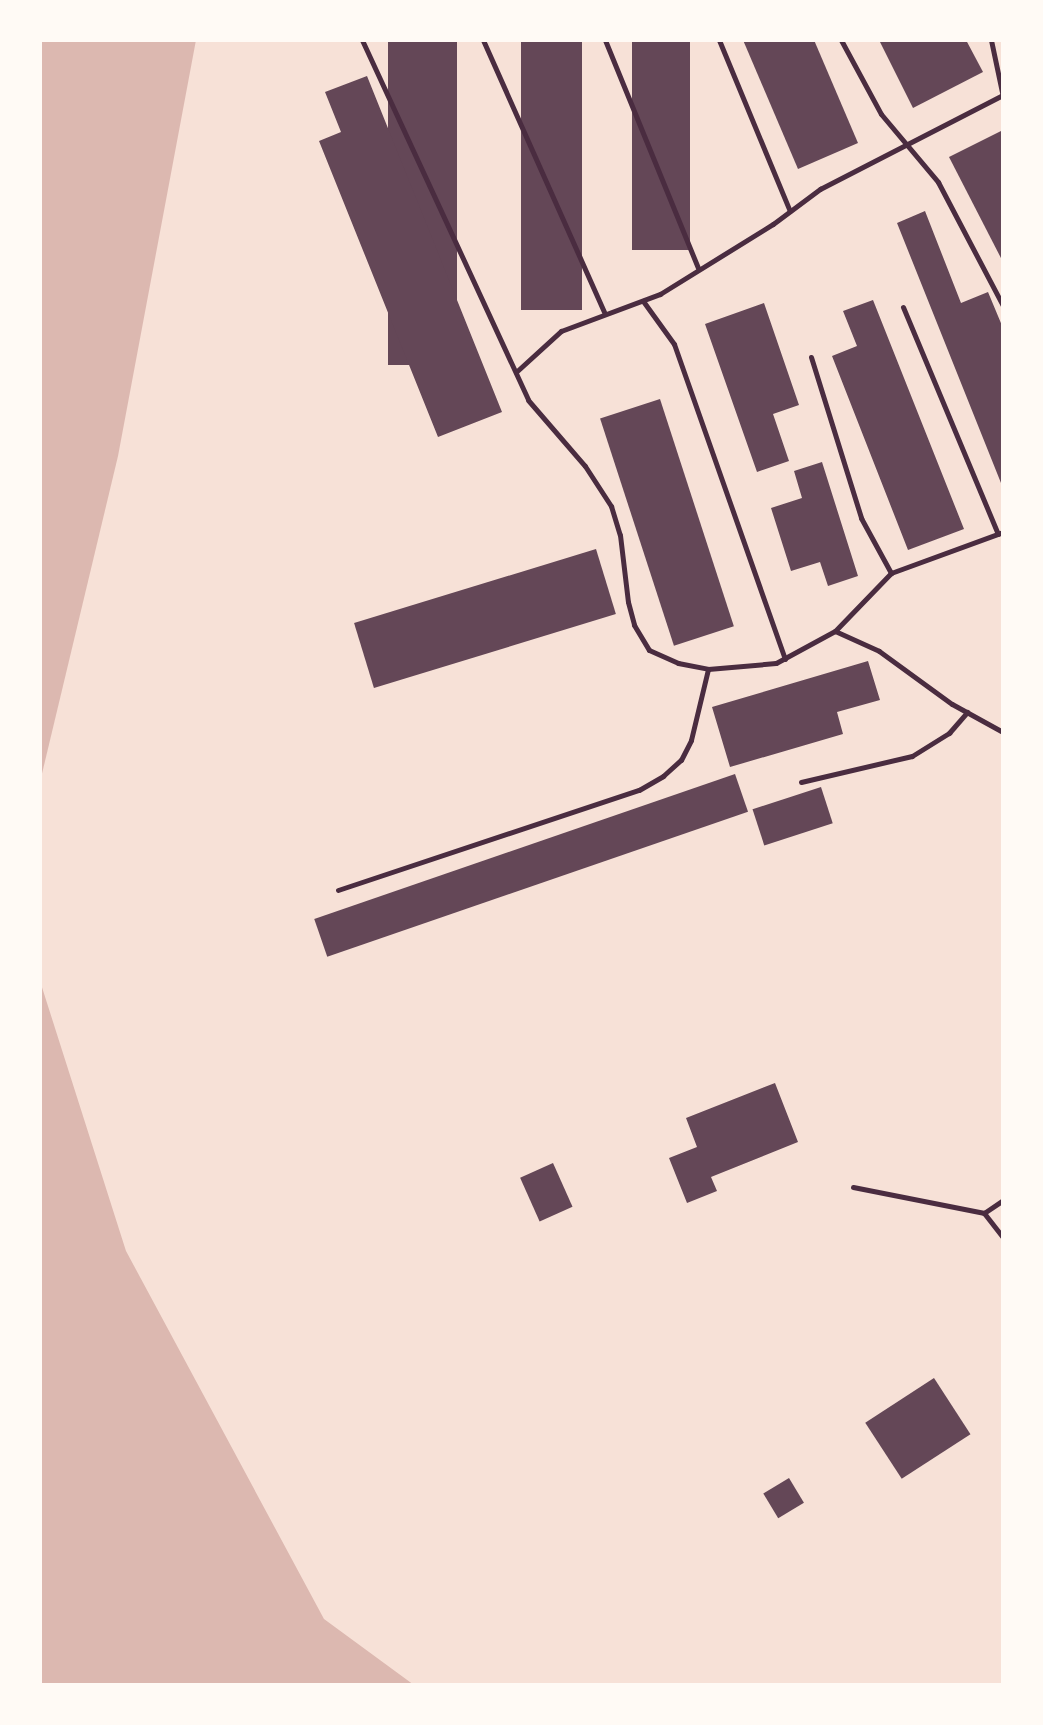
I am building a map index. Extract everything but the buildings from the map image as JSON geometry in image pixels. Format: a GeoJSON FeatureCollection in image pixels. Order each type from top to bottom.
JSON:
{"type":"FeatureCollection","features":[{"type":"Feature","properties":{"kind":"lane"},"geometry":{"type":"LineString","coordinates":[[362,40],[528,400],[585,466],[611,506],[621,544],[628,602],[641,641],[660,657],[708,669],[750,668],[785,659],[835,631],[891,573],[1000,533],[903,307]]}},
{"type":"Feature","properties":{"kind":"lane"},"geometry":{"type":"LineString","coordinates":[[483,40],[604,312]]}},
{"type":"Feature","properties":{"kind":"lane"},"geometry":{"type":"LineString","coordinates":[[604,40],[698,268]]}},
{"type":"Feature","properties":{"kind":"lane"},"geometry":{"type":"LineString","coordinates":[[719,40],[790,211]]}},
{"type":"Feature","properties":{"kind":"lane"},"geometry":{"type":"LineString","coordinates":[[841,40],[860,81],[904,145],[938,182],[1003,306]]}},
{"type":"Feature","properties":{"kind":"lane"},"geometry":{"type":"LineString","coordinates":[[516,372],[561,331],[604,312],[643,301],[790,211],[820,189],[1002,96],[991,40]]}},
{"type":"Feature","properties":{"kind":"lane"},"geometry":{"type":"LineString","coordinates":[[643,301],[674,345],[785,659]]}},
{"type":"Feature","properties":{"kind":"lane"},"geometry":{"type":"LineString","coordinates":[[811,357],[861,518],[891,573]]}},
{"type":"Feature","properties":{"kind":"lane"},"geometry":{"type":"LineString","coordinates":[[835,631],[879,651],[967,712],[1003,732]]}},
{"type":"Feature","properties":{"kind":"lane"},"geometry":{"type":"LineString","coordinates":[[338,890],[639,790],[663,776],[681,760],[691,740],[708,669]]}},
{"type":"Feature","properties":{"kind":"lane"},"geometry":{"type":"LineString","coordinates":[[801,782],[912,756],[949,733],[967,712]]}},
{"type":"Feature","properties":{"kind":"lane"},"geometry":{"type":"LineString","coordinates":[[853,1187],[984,1213],[1003,1237]]}},
{"type":"Feature","properties":{"kind":"lane"},"geometry":{"type":"LineString","coordinates":[[984,1213],[1003,1200]]}},
{"type":"Feature","properties":{"kind":"shaded area"},"geometry":{"type":"Polygon","coordinates":[[[40,40],[196,40],[118,456],[40,782],[40,40]]]}},
{"type":"Feature","properties":{"kind":"shaded area"},"geometry":{"type":"Polygon","coordinates":[[[40,981],[126,1251],[324,1619],[414,1685],[40,1685],[40,981]]]}}]}
